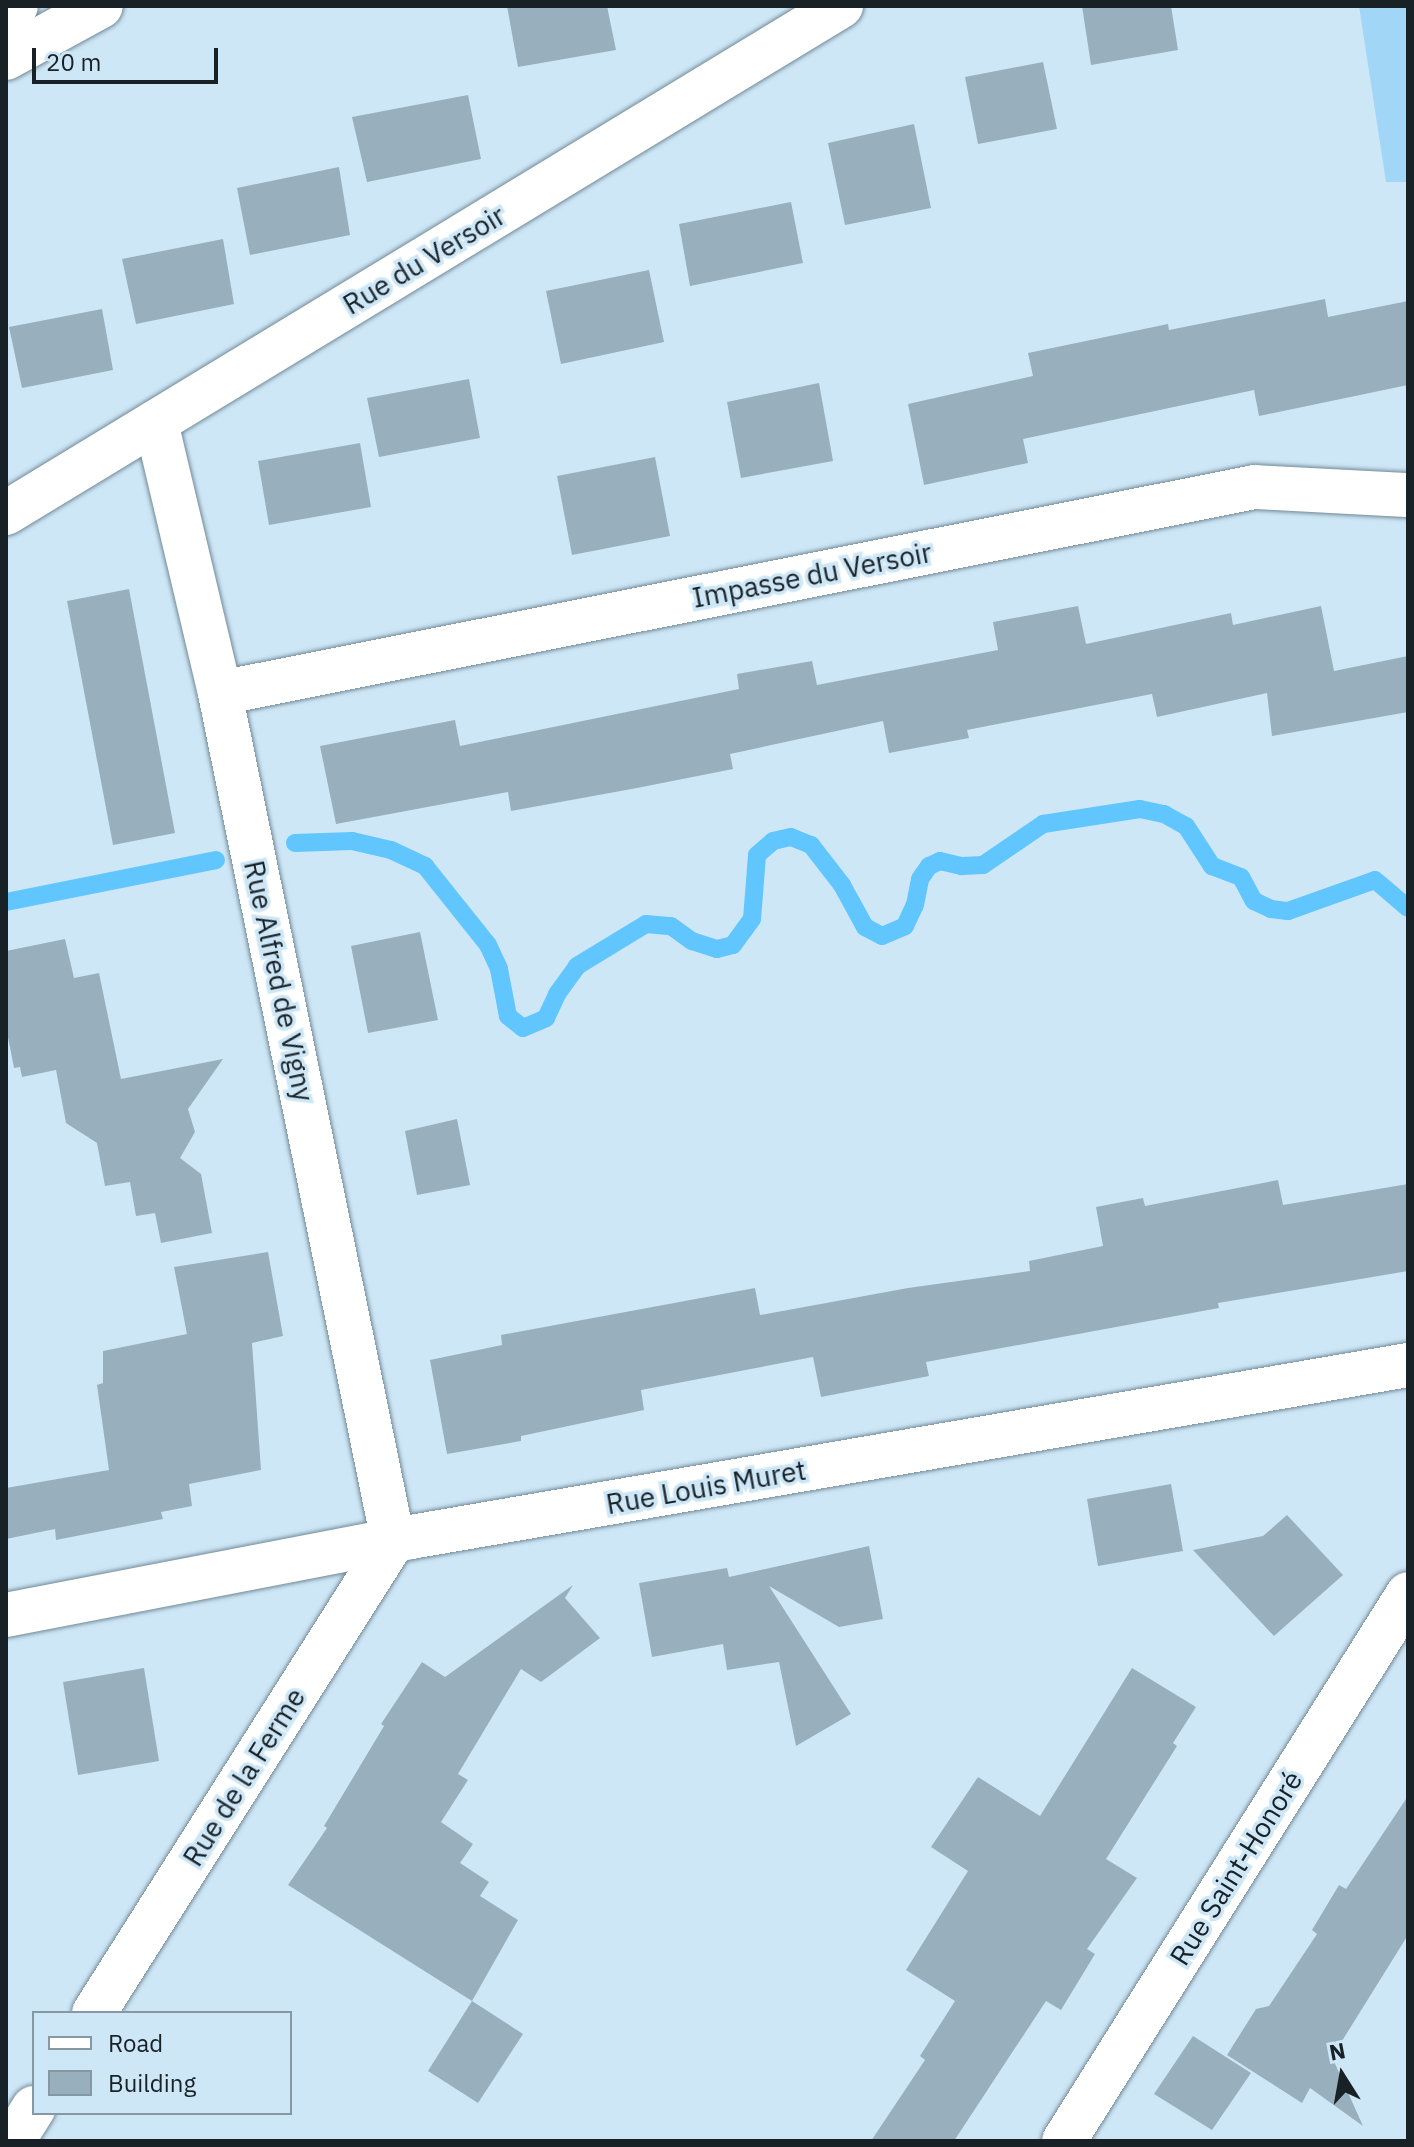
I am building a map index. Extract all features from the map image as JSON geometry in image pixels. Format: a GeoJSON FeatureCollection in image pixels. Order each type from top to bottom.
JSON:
{"type":"FeatureCollection","features":[{"type":"Feature","properties":{"kind":"street"},"geometry":{"type":"LineString","coordinates":[[6,13],[16,6]]}},
{"type":"Feature","properties":{"kind":"street"},"geometry":{"type":"LineString","coordinates":[[6,58],[101,6]]}},
{"type":"Feature","properties":{"kind":"street","name":"Rue du Versoir"},"geometry":{"type":"LineString","coordinates":[[6,513],[841,6]]}},
{"type":"Feature","properties":{"kind":"street","name":"Rue Alfred de Vigny"},"geometry":{"type":"LineString","coordinates":[[156,422],[220,693],[393,1541]]}},
{"type":"Feature","properties":{"kind":"street","name":"Impasse du Versoir"},"geometry":{"type":"LineString","coordinates":[[220,693],[1255,487],[1408,495]]}},
{"type":"Feature","properties":{"kind":"street","name":"Rue Louis Muret"},"geometry":{"type":"LineString","coordinates":[[6,1615],[393,1541],[1408,1365]]}},
{"type":"Feature","properties":{"kind":"street","name":"Rue de la Ferme"},"geometry":{"type":"LineString","coordinates":[[95,2011],[393,1541]]}},
{"type":"Feature","properties":{"kind":"street","name":"Rue Saint-Honoré"},"geometry":{"type":"LineString","coordinates":[[1064,2141],[1408,1594]]}},
{"type":"Feature","properties":{"kind":"street"},"geometry":{"type":"LineString","coordinates":[[13,2141],[32,2111]]}},
{"type":"Feature","properties":{"kind":"shaded area"},"geometry":{"type":"Polygon","coordinates":[[[1359,6],[1408,6],[1408,182],[1386,182],[1359,6]]]}},
{"type":"Feature","properties":{"kind":"building"},"geometry":{"type":"Polygon","coordinates":[[[507,6],[607,6],[616,50],[518,67],[507,6]]]}},
{"type":"Feature","properties":{"kind":"building"},"geometry":{"type":"Polygon","coordinates":[[[1082,6],[1171,6],[1178,50],[1091,65],[1082,6]]]}},
{"type":"Feature","properties":{"kind":"building"},"geometry":{"type":"Polygon","coordinates":[[[1043,62],[1057,129],[978,144],[965,77],[1043,62]]]}},
{"type":"Feature","properties":{"kind":"building"},"geometry":{"type":"Polygon","coordinates":[[[468,95],[481,159],[367,182],[352,117],[468,95]]]}},
{"type":"Feature","properties":{"kind":"building"},"geometry":{"type":"Polygon","coordinates":[[[914,124],[931,208],[845,225],[828,143],[914,124]]]}},
{"type":"Feature","properties":{"kind":"building"},"geometry":{"type":"Polygon","coordinates":[[[339,167],[350,235],[250,255],[237,188],[339,167]]]}},
{"type":"Feature","properties":{"kind":"building"},"geometry":{"type":"Polygon","coordinates":[[[791,202],[803,263],[690,286],[679,224],[791,202]]]}},
{"type":"Feature","properties":{"kind":"building"},"geometry":{"type":"Polygon","coordinates":[[[223,239],[234,304],[136,324],[122,259],[223,239]]]}},
{"type":"Feature","properties":{"kind":"building"},"geometry":{"type":"Polygon","coordinates":[[[649,270],[664,342],[561,364],[546,291],[649,270]]]}},
{"type":"Feature","properties":{"kind":"building"},"geometry":{"type":"Polygon","coordinates":[[[1325,299],[1328,317],[1408,301],[1408,385],[1259,416],[1254,390],[1023,439],[1028,463],[924,485],[908,404],[1033,376],[1028,353],[1168,324],[1169,330],[1325,299]]]}},
{"type":"Feature","properties":{"kind":"building"},"geometry":{"type":"Polygon","coordinates":[[[102,309],[113,370],[22,388],[9,327],[102,309]]]}},
{"type":"Feature","properties":{"kind":"building"},"geometry":{"type":"Polygon","coordinates":[[[469,379],[480,438],[379,457],[367,398],[469,379]]]}},
{"type":"Feature","properties":{"kind":"building"},"geometry":{"type":"Polygon","coordinates":[[[819,383],[833,461],[741,478],[727,402],[819,383]]]}},
{"type":"Feature","properties":{"kind":"building"},"geometry":{"type":"Polygon","coordinates":[[[360,443],[371,507],[269,525],[258,461],[360,443]]]}},
{"type":"Feature","properties":{"kind":"building"},"geometry":{"type":"Polygon","coordinates":[[[655,457],[670,536],[572,555],[557,476],[655,457]]]}},
{"type":"Feature","properties":{"kind":"building"},"geometry":{"type":"Polygon","coordinates":[[[129,589],[175,833],[113,845],[67,601],[129,589]]]}},
{"type":"Feature","properties":{"kind":"building"},"geometry":{"type":"Polygon","coordinates":[[[1078,606],[1086,644],[1231,613],[1233,625],[1321,606],[1334,671],[1408,656],[1408,712],[1272,736],[1267,693],[1157,717],[1152,694],[967,730],[969,738],[889,753],[883,721],[730,754],[733,769],[637,788],[511,811],[508,792],[336,824],[320,746],[455,720],[460,746],[739,689],[737,674],[812,661],[817,685],[998,650],[993,622],[1078,606]]]}},
{"type":"Feature","properties":{"kind":"building"},"geometry":{"type":"Polygon","coordinates":[[[420,932],[438,1020],[368,1033],[351,946],[420,932]]]}},
{"type":"Feature","properties":{"kind":"building"},"geometry":{"type":"Polygon","coordinates":[[[65,939],[74,978],[99,973],[121,1079],[223,1059],[188,1109],[195,1132],[180,1158],[201,1174],[212,1233],[161,1243],[155,1213],[136,1216],[130,1182],[105,1186],[97,1143],[66,1123],[56,1070],[22,1077],[20,1067],[14,1068],[6,1027],[6,951],[65,939]]]}},
{"type":"Feature","properties":{"kind":"building"},"geometry":{"type":"Polygon","coordinates":[[[457,1119],[470,1185],[417,1195],[405,1131],[457,1119]]]}},
{"type":"Feature","properties":{"kind":"building"},"geometry":{"type":"Polygon","coordinates":[[[1278,1180],[1283,1205],[1408,1184],[1408,1271],[1218,1303],[1219,1308],[926,1362],[929,1376],[821,1397],[813,1357],[641,1390],[644,1410],[521,1436],[521,1441],[447,1454],[430,1360],[502,1345],[501,1335],[755,1288],[760,1315],[908,1288],[1030,1271],[1029,1261],[1103,1246],[1096,1207],[1143,1198],[1145,1206],[1278,1180]]]}},
{"type":"Feature","properties":{"kind":"building"},"geometry":{"type":"Polygon","coordinates":[[[268,1252],[283,1336],[252,1343],[261,1470],[189,1484],[192,1506],[161,1512],[163,1519],[56,1540],[55,1529],[6,1539],[6,1488],[109,1470],[97,1385],[103,1383],[103,1351],[187,1334],[174,1267],[268,1252]]]}},
{"type":"Feature","properties":{"kind":"building"},"geometry":{"type":"Polygon","coordinates":[[[1171,1484],[1183,1551],[1098,1566],[1087,1499],[1171,1484]]]}},
{"type":"Feature","properties":{"kind":"building"},"geometry":{"type":"Polygon","coordinates":[[[1287,1515],[1343,1575],[1274,1636],[1193,1550],[1263,1536],[1287,1515]]]}},
{"type":"Feature","properties":{"kind":"building"},"geometry":{"type":"Polygon","coordinates":[[[869,1546],[883,1619],[839,1627],[769,1586],[851,1714],[796,1746],[779,1662],[727,1670],[723,1644],[652,1657],[639,1583],[727,1568],[729,1577],[869,1546]]]}},
{"type":"Feature","properties":{"kind":"building"},"geometry":{"type":"Polygon","coordinates":[[[573,1585],[565,1598],[600,1638],[541,1682],[521,1669],[458,1774],[468,1780],[441,1822],[473,1844],[460,1863],[489,1882],[480,1896],[518,1920],[472,2001],[288,1885],[327,1828],[324,1826],[384,1726],[381,1724],[422,1662],[445,1677],[573,1585]]]}},
{"type":"Feature","properties":{"kind":"building"},"geometry":{"type":"Polygon","coordinates":[[[144,1668],[159,1761],[78,1775],[63,1682],[144,1668]]]}},
{"type":"Feature","properties":{"kind":"building"},"geometry":{"type":"Polygon","coordinates":[[[1132,1668],[1196,1707],[1173,1743],[1177,1746],[1106,1859],[1137,1878],[1087,1949],[1095,1954],[1061,2010],[1046,2001],[954,2141],[871,2141],[925,2060],[920,2056],[955,2001],[906,1970],[968,1871],[931,1847],[978,1777],[1040,1816],[1132,1668]]]}},
{"type":"Feature","properties":{"kind":"building"},"geometry":{"type":"Polygon","coordinates":[[[1408,1796],[1408,1935],[1332,2057],[1363,2126],[1310,2088],[1302,2103],[1227,2055],[1256,2009],[1269,2006],[1317,1934],[1312,1930],[1339,1885],[1346,1889],[1408,1796]]]}},
{"type":"Feature","properties":{"kind":"building"},"geometry":{"type":"Polygon","coordinates":[[[472,2001],[523,2034],[478,2103],[428,2071],[472,2001]]]}},
{"type":"Feature","properties":{"kind":"building"},"geometry":{"type":"Polygon","coordinates":[[[1193,2036],[1251,2073],[1212,2130],[1154,2094],[1193,2036]]]}},
{"type":"Feature","properties":{"kind":"waterway"},"geometry":{"type":"LineString","coordinates":[[295,843],[352,841],[391,850],[425,866],[488,945],[499,969],[508,1016],[523,1028],[546,1018],[557,994],[577,966],[646,924],[671,926],[692,941],[717,949],[733,945],[752,919],[757,855],[773,841],[791,837],[811,845],[842,885],[865,927],[882,936],[905,926],[915,905],[920,879],[929,866],[940,861],[962,866],[983,865],[1043,824],[1140,809],[1164,814],[1186,826],[1212,866],[1241,877],[1254,901],[1271,909],[1288,911],[1375,880],[1408,908]]}},
{"type":"Feature","properties":{"kind":"waterway"},"geometry":{"type":"LineString","coordinates":[[6,902],[216,860]]}}]}
